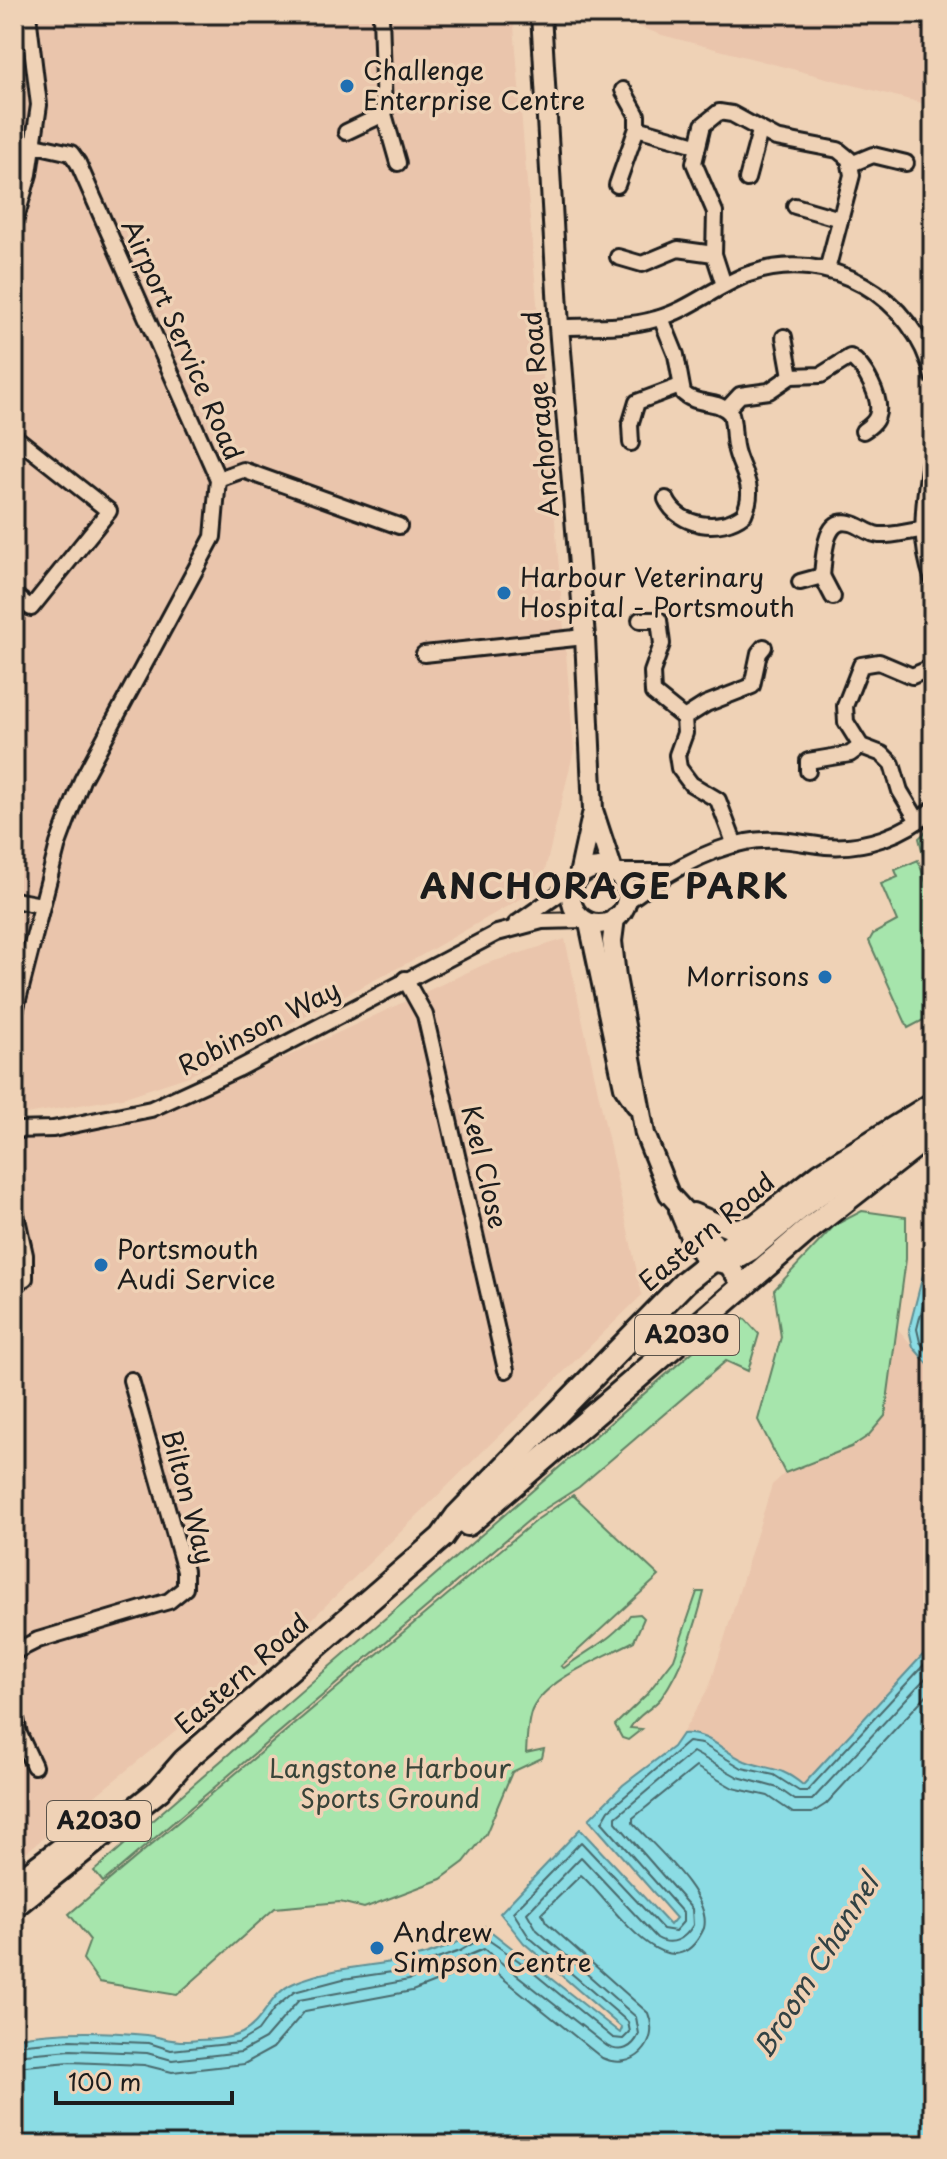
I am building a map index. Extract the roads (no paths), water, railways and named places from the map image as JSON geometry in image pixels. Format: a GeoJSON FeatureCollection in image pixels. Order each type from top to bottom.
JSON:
{"type":"FeatureCollection","features":[{"type":"Feature","properties":{"kind":"main road","name":"Eastern Road"},"geometry":{"type":"LineString","coordinates":[[14,1906],[159,1790],[185,1760],[442,1537],[457,1516],[623,1342],[755,1225],[855,1151],[933,1104]]}},
{"type":"Feature","properties":{"kind":"main road","name":"Eastern Road"},"geometry":{"type":"LineString","coordinates":[[442,1537],[465,1526],[821,1219],[933,1130]]}},
{"type":"Feature","properties":{"kind":"main road","name":"Eastern Road"},"geometry":{"type":"LineString","coordinates":[[14,1885],[151,1780],[185,1760]]}},
{"type":"Feature","properties":{"kind":"street"},"geometry":{"type":"LineString","coordinates":[[14,225],[35,145],[39,105],[28,14]]}},
{"type":"Feature","properties":{"kind":"street"},"geometry":{"type":"LineString","coordinates":[[381,14],[384,114],[398,163]]}},
{"type":"Feature","properties":{"kind":"street","name":"Anchorage Road"},"geometry":{"type":"LineString","coordinates":[[541,14],[559,327],[585,637],[593,810],[614,872]]}},
{"type":"Feature","properties":{"kind":"street"},"geometry":{"type":"LineString","coordinates":[[617,185],[637,128],[637,115],[623,90]]}},
{"type":"Feature","properties":{"kind":"street"},"geometry":{"type":"LineString","coordinates":[[724,285],[714,254],[716,218],[711,199],[696,173],[696,145],[703,125],[719,112],[732,114],[760,131],[800,145],[838,150],[851,164],[852,175],[827,270]]}},
{"type":"Feature","properties":{"kind":"street"},"geometry":{"type":"LineString","coordinates":[[346,132],[384,114]]}},
{"type":"Feature","properties":{"kind":"street"},"geometry":{"type":"LineString","coordinates":[[637,128],[696,145]]}},
{"type":"Feature","properties":{"kind":"street"},"geometry":{"type":"LineString","coordinates":[[747,179],[760,131]]}},
{"type":"Feature","properties":{"kind":"street","name":"Airport Service Road"},"geometry":{"type":"LineString","coordinates":[[14,1015],[58,844],[82,780],[213,537],[218,479],[78,163],[71,153],[35,145]]}},
{"type":"Feature","properties":{"kind":"street"},"geometry":{"type":"LineString","coordinates":[[851,164],[873,155],[906,163]]}},
{"type":"Feature","properties":{"kind":"street"},"geometry":{"type":"LineString","coordinates":[[795,206],[840,219]]}},
{"type":"Feature","properties":{"kind":"street"},"geometry":{"type":"LineString","coordinates":[[618,257],[642,264],[678,249],[714,254]]}},
{"type":"Feature","properties":{"kind":"street"},"geometry":{"type":"LineString","coordinates":[[559,327],[661,318],[724,285],[777,267],[827,270],[849,276],[883,296],[909,325],[932,367]]}},
{"type":"Feature","properties":{"kind":"street"},"geometry":{"type":"LineString","coordinates":[[661,318],[676,355],[680,386],[692,400],[718,403],[727,409],[734,424],[736,451],[747,472],[749,497],[747,509],[739,518],[701,524],[677,517],[666,499]]}},
{"type":"Feature","properties":{"kind":"street"},"geometry":{"type":"LineString","coordinates":[[784,337],[791,376]]}},
{"type":"Feature","properties":{"kind":"street"},"geometry":{"type":"LineString","coordinates":[[727,409],[740,395],[769,391],[791,376],[821,375],[845,359],[853,358],[866,373],[878,409],[876,420],[863,431]]}},
{"type":"Feature","properties":{"kind":"street"},"geometry":{"type":"LineString","coordinates":[[631,443],[630,425],[637,402],[680,386]]}},
{"type":"Feature","properties":{"kind":"street"},"geometry":{"type":"LineString","coordinates":[[14,436],[109,511],[31,608],[14,595]]}},
{"type":"Feature","properties":{"kind":"street"},"geometry":{"type":"LineString","coordinates":[[933,440],[922,530],[924,553],[933,580]]}},
{"type":"Feature","properties":{"kind":"street"},"geometry":{"type":"LineString","coordinates":[[218,479],[243,470],[399,526]]}},
{"type":"Feature","properties":{"kind":"street"},"geometry":{"type":"LineString","coordinates":[[833,597],[822,576],[824,545],[831,530],[849,522],[877,535],[922,530]]}},
{"type":"Feature","properties":{"kind":"street"},"geometry":{"type":"LineString","coordinates":[[800,582],[822,576]]}},
{"type":"Feature","properties":{"kind":"street"},"geometry":{"type":"LineString","coordinates":[[640,620],[658,612],[662,644],[652,672],[652,688],[663,704],[684,718],[686,726],[677,755],[679,768],[691,784],[718,800],[735,845]]}},
{"type":"Feature","properties":{"kind":"street"},"geometry":{"type":"LineString","coordinates":[[424,654],[585,637]]}},
{"type":"Feature","properties":{"kind":"street"},"geometry":{"type":"LineString","coordinates":[[684,718],[706,704],[752,686],[759,653],[764,647]]}},
{"type":"Feature","properties":{"kind":"street"},"geometry":{"type":"LineString","coordinates":[[918,821],[900,791],[892,764],[882,754],[861,746],[845,717],[858,668],[868,662],[879,662],[912,676],[926,670]]}},
{"type":"Feature","properties":{"kind":"street"},"geometry":{"type":"LineString","coordinates":[[808,771],[808,761],[850,754],[861,746]]}},
{"type":"Feature","properties":{"kind":"street"},"geometry":{"type":"LineString","coordinates":[[586,922],[601,924],[668,873],[735,845],[783,840],[853,846],[892,835],[933,809]]}},
{"type":"Feature","properties":{"kind":"street","name":"Anchorage Road"},"geometry":{"type":"LineString","coordinates":[[576,880],[593,810]]}},
{"type":"Feature","properties":{"kind":"street"},"geometry":{"type":"LineString","coordinates":[[668,873],[614,872],[596,868],[576,880],[573,903],[586,922],[624,1087],[637,1106],[659,1174],[693,1244],[719,1259],[743,1286]]}},
{"type":"Feature","properties":{"kind":"street"},"geometry":{"type":"LineString","coordinates":[[614,872],[625,883],[614,959],[637,1083],[637,1106]]}},
{"type":"Feature","properties":{"kind":"street","name":"Robinson Way"},"geometry":{"type":"LineString","coordinates":[[14,1130],[53,1129],[151,1109],[238,1069],[405,979],[513,927],[576,880]]}},
{"type":"Feature","properties":{"kind":"street"},"geometry":{"type":"LineString","coordinates":[[14,900],[41,905]]}},
{"type":"Feature","properties":{"kind":"street","name":"Robinson Way"},"geometry":{"type":"LineString","coordinates":[[513,927],[542,921],[586,922]]}},
{"type":"Feature","properties":{"kind":"street","name":"Keel Close"},"geometry":{"type":"LineString","coordinates":[[405,979],[425,1015],[506,1370]]}},
{"type":"Feature","properties":{"kind":"street"},"geometry":{"type":"LineString","coordinates":[[719,1259],[751,1251],[805,1206],[870,1159],[933,1130]]}},
{"type":"Feature","properties":{"kind":"street"},"geometry":{"type":"LineString","coordinates":[[676,1204],[721,1226],[740,1229],[755,1225]]}},
{"type":"Feature","properties":{"kind":"street"},"geometry":{"type":"LineString","coordinates":[[14,1205],[26,1266],[25,1278],[14,1284]]}},
{"type":"Feature","properties":{"kind":"street","name":"Bilton Way"},"geometry":{"type":"LineString","coordinates":[[14,1652],[38,1640],[169,1601],[185,1588],[185,1571],[131,1380]]}},
{"type":"Feature","properties":{"kind":"street"},"geometry":{"type":"LineString","coordinates":[[14,1709],[19,1734],[34,1766]]}},
{"type":"Feature","properties":{"kind":"water"},"geometry":{"type":"Polygon","coordinates":[[[933,1236],[933,1370],[913,1347],[909,1329],[933,1236]]]}},
{"type":"Feature","properties":{"kind":"water","name":"Broom Channel"},"geometry":{"type":"Polygon","coordinates":[[[933,1624],[933,2145],[14,2145],[14,2038],[80,2032],[147,2035],[182,2041],[230,2037],[250,2028],[279,1993],[294,1983],[342,1969],[413,1958],[460,1941],[484,1926],[620,2033],[622,2028],[524,1943],[500,1913],[580,1829],[670,1925],[676,1918],[589,1819],[623,1785],[673,1747],[682,1734],[708,1739],[745,1761],[781,1771],[803,1785],[931,1646],[925,1640],[931,1634],[926,1628],[933,1624]]]}},
{"type":"Feature","properties":{"kind":"place","name":"Challenge Enterprise Centre"},"geometry":{"type":"Point","coordinates":[347,86]}},
{"type":"Feature","properties":{"kind":"place","name":"Harbour Veterinary Hospital - Portsmouth"},"geometry":{"type":"Point","coordinates":[504,593]}},
{"type":"Feature","properties":{"kind":"place","name":"Morrisons"},"geometry":{"type":"Point","coordinates":[825,977]}},
{"type":"Feature","properties":{"kind":"place","name":"Portsmouth Audi Service"},"geometry":{"type":"Point","coordinates":[101,1265]}},
{"type":"Feature","properties":{"kind":"place","name":"Andrew Simpson Centre"},"geometry":{"type":"Point","coordinates":[377,1948]}},
{"type":"Feature","properties":{"kind":"district","name":"ANCHORAGE PARK"},"geometry":{"type":"Point","coordinates":[605,887]}},
{"type":"Feature","properties":{"kind":"park label","name":"Langstone Harbour Sports Ground"},"geometry":{"type":"Point","coordinates":[390,1784]}}]}
